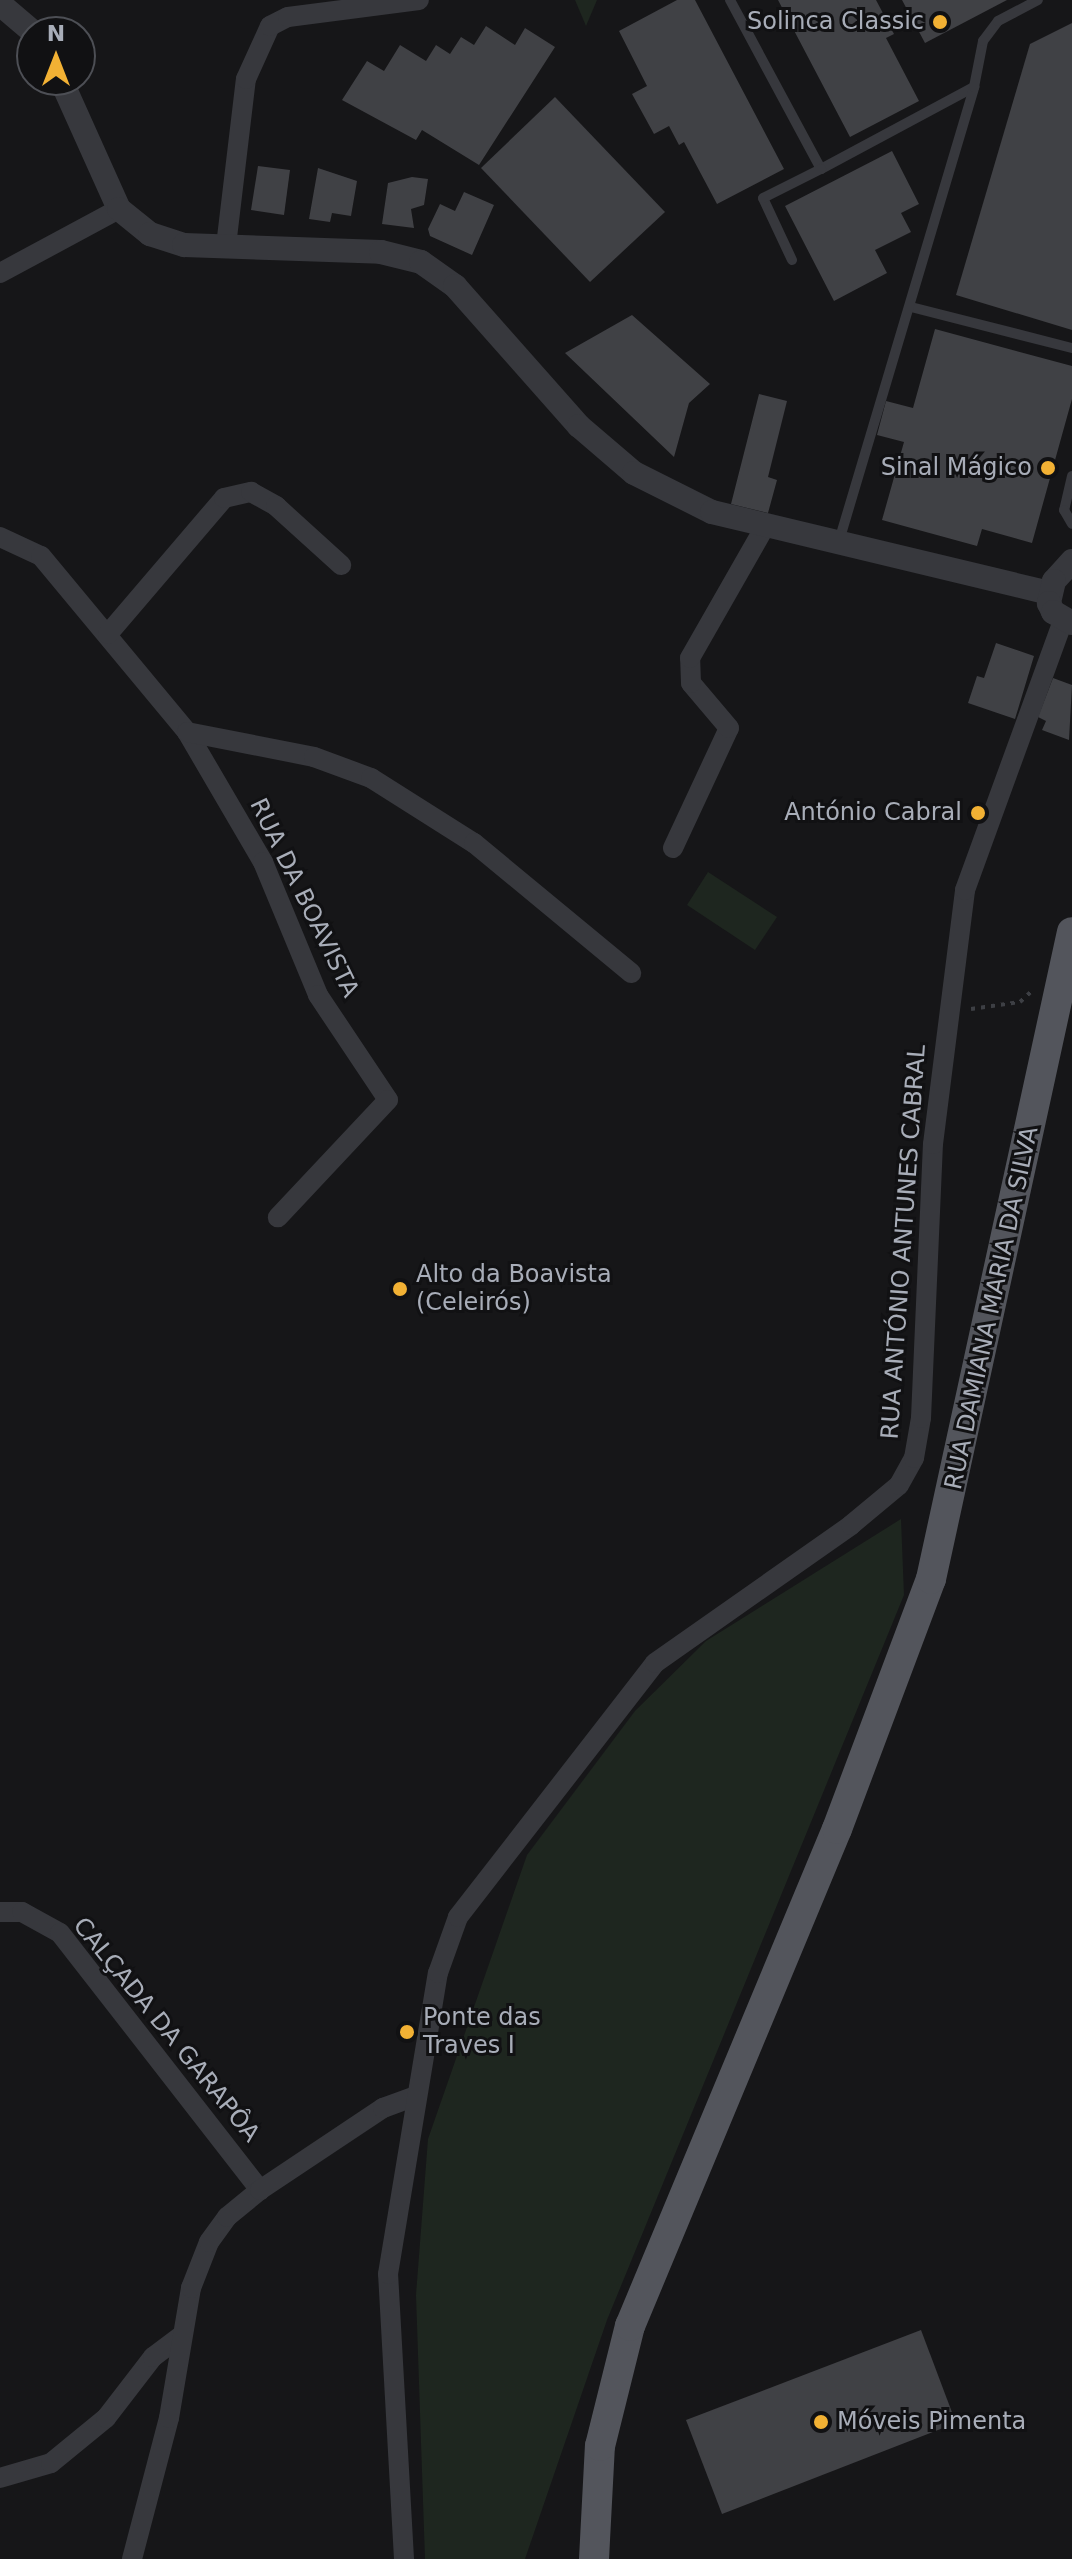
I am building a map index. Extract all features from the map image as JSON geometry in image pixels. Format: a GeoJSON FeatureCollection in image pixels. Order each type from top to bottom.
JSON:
{"type":"FeatureCollection","features":[{"type":"Feature","properties":{"kind":"main road","name":"RUA DAMIANA MARIA DA SILVA"},"geometry":{"type":"LineString","coordinates":[[594,2559],[600,2446],[630,2326],[896,1679],[944,1530],[1072,932]]}},
{"type":"Feature","properties":{"kind":"street"},"geometry":{"type":"LineString","coordinates":[[226,246],[246,79],[256,50],[270,26],[303,8],[419,0]]}},
{"type":"Feature","properties":{"kind":"street"},"geometry":{"type":"LineString","coordinates":[[0,4],[16,18]]}},
{"type":"Feature","properties":{"kind":"street"},"geometry":{"type":"LineString","coordinates":[[68,96],[119,209],[150,234],[184,245],[381,252],[421,262],[455,286],[579,426],[634,473],[712,512],[1050,593]]}},
{"type":"Feature","properties":{"kind":"street"},"geometry":{"type":"LineString","coordinates":[[0,273],[119,209]]}},
{"type":"Feature","properties":{"kind":"street"},"geometry":{"type":"LineString","coordinates":[[108,634],[224,498],[251,492],[341,565]]}},
{"type":"Feature","properties":{"kind":"street"},"geometry":{"type":"LineString","coordinates":[[673,848],[729,728],[691,683],[690,658],[766,525]]}},
{"type":"Feature","properties":{"kind":"street","name":"RUA DA BOAVISTA"},"geometry":{"type":"LineString","coordinates":[[0,537],[41,556],[187,732],[263,862],[318,995],[388,1100],[278,1217]]}},
{"type":"Feature","properties":{"kind":"street"},"geometry":{"type":"LineString","coordinates":[[1068,622],[1053,612],[1050,593],[1072,561]]}},
{"type":"Feature","properties":{"kind":"street","name":"RUA ANTÓNIO ANTUNES CABRAL"},"geometry":{"type":"LineString","coordinates":[[404,2559],[388,2274],[414,2097],[438,1973],[458,1917],[655,1663],[851,1525],[899,1485],[914,1458],[921,1418],[933,1144],[965,890],[1068,622]]}},
{"type":"Feature","properties":{"kind":"street"},"geometry":{"type":"LineString","coordinates":[[187,732],[314,757],[371,778],[474,843],[631,973]]}},
{"type":"Feature","properties":{"kind":"street","name":"CALÇADA DA GARAPÔA"},"geometry":{"type":"LineString","coordinates":[[0,1912],[22,1912],[60,1933],[260,2190]]}},
{"type":"Feature","properties":{"kind":"street"},"geometry":{"type":"LineString","coordinates":[[132,2559],[169,2418],[181,2336],[209,2242],[227,2217],[260,2190],[383,2108],[414,2097]]}},
{"type":"Feature","properties":{"kind":"street"},"geometry":{"type":"LineString","coordinates":[[0,2478],[51,2463],[106,2418],[153,2357],[181,2336]]}},
{"type":"Feature","properties":{"kind":"lane"},"geometry":{"type":"LineString","coordinates":[[730,0],[821,169]]}},
{"type":"Feature","properties":{"kind":"lane"},"geometry":{"type":"LineString","coordinates":[[839,543],[911,307],[974,87],[983,41],[998,21],[1038,0]]}},
{"type":"Feature","properties":{"kind":"lane"},"geometry":{"type":"LineString","coordinates":[[792,260],[763,198],[974,87]]}},
{"type":"Feature","properties":{"kind":"lane"},"geometry":{"type":"LineString","coordinates":[[911,307],[1072,348]]}},
{"type":"Feature","properties":{"kind":"lane"},"geometry":{"type":"LineString","coordinates":[[1072,476],[1064,510],[1072,524]]}},
{"type":"Feature","properties":{"kind":"path"},"geometry":{"type":"LineString","coordinates":[[948,1012],[1020,1002],[1037,980]]}},
{"type":"Feature","properties":{"kind":"shaded area"},"geometry":{"type":"Polygon","coordinates":[[[575,0],[597,0],[586,26],[575,0]]]}},
{"type":"Feature","properties":{"kind":"shaded area"},"geometry":{"type":"Polygon","coordinates":[[[708,872],[777,917],[755,950],[687,905],[708,872]]]}},
{"type":"Feature","properties":{"kind":"shaded area"},"geometry":{"type":"Polygon","coordinates":[[[901,1519],[904,1595],[607,2320],[525,2559],[425,2559],[416,2295],[428,2139],[527,1855],[635,1711],[706,1641],[901,1519]]]}},
{"type":"Feature","properties":{"kind":"building"},"geometry":{"type":"Polygon","coordinates":[[[677,0],[695,0],[784,169],[717,204],[684,142],[679,145],[669,126],[654,134],[632,94],[647,86],[619,31],[677,0]]]}},
{"type":"Feature","properties":{"kind":"building"},"geometry":{"type":"Polygon","coordinates":[[[778,0],[876,0],[894,34],[886,38],[919,101],[850,137],[778,0]]]}},
{"type":"Feature","properties":{"kind":"building","name":"Solinca Classic"},"geometry":{"type":"Polygon","coordinates":[[[902,0],[1007,0],[925,43],[902,0]]]}},
{"type":"Feature","properties":{"kind":"building"},"geometry":{"type":"Polygon","coordinates":[[[1072,23],[1072,330],[956,295],[1030,44],[1072,23]]]}},
{"type":"Feature","properties":{"kind":"building"},"geometry":{"type":"Polygon","coordinates":[[[486,26],[515,45],[525,28],[555,47],[479,165],[422,130],[416,140],[342,100],[367,61],[384,71],[400,45],[426,61],[436,45],[450,54],[461,37],[474,45],[486,26]]]}},
{"type":"Feature","properties":{"kind":"building"},"geometry":{"type":"Polygon","coordinates":[[[555,97],[665,212],[590,282],[481,168],[555,97]]]}},
{"type":"Feature","properties":{"kind":"building"},"geometry":{"type":"Polygon","coordinates":[[[892,151],[919,204],[901,213],[911,232],[875,250],[887,273],[834,301],[785,206],[892,151]]]}},
{"type":"Feature","properties":{"kind":"building"},"geometry":{"type":"Polygon","coordinates":[[[258,166],[290,170],[284,215],[251,210],[258,166]]]}},
{"type":"Feature","properties":{"kind":"building"},"geometry":{"type":"Polygon","coordinates":[[[318,168],[357,181],[351,216],[332,213],[330,222],[309,219],[318,168]]]}},
{"type":"Feature","properties":{"kind":"building"},"geometry":{"type":"Polygon","coordinates":[[[412,177],[428,179],[424,205],[411,209],[414,228],[382,224],[388,183],[412,177]]]}},
{"type":"Feature","properties":{"kind":"building"},"geometry":{"type":"Polygon","coordinates":[[[464,192],[494,205],[472,255],[430,236],[428,229],[440,204],[455,211],[464,192]]]}},
{"type":"Feature","properties":{"kind":"building"},"geometry":{"type":"Polygon","coordinates":[[[632,315],[710,384],[689,403],[674,457],[565,353],[632,315]]]}},
{"type":"Feature","properties":{"kind":"building"},"geometry":{"type":"Polygon","coordinates":[[[935,329],[1072,366],[1072,399],[1032,543],[982,529],[977,546],[882,520],[904,442],[877,435],[886,401],[913,408],[935,329]]]}},
{"type":"Feature","properties":{"kind":"building"},"geometry":{"type":"Polygon","coordinates":[[[759,394],[787,401],[768,477],[777,480],[768,513],[731,504],[759,394]]]}},
{"type":"Feature","properties":{"kind":"building"},"geometry":{"type":"Polygon","coordinates":[[[996,643],[1034,656],[1015,719],[968,703],[977,676],[984,678],[996,643]]]}},
{"type":"Feature","properties":{"kind":"building"},"geometry":{"type":"Polygon","coordinates":[[[1053,678],[1072,685],[1069,740],[1042,730],[1046,721],[1038,717],[1053,678]]]}},
{"type":"Feature","properties":{"kind":"building","name":"Móveis Pimenta"},"geometry":{"type":"Polygon","coordinates":[[[921,2330],[956,2423],[722,2514],[686,2420],[921,2330]]]}},
{"type":"Feature","properties":{"kind":"place","name":"Solinca Classic"},"geometry":{"type":"Point","coordinates":[940,22]}},
{"type":"Feature","properties":{"kind":"place","name":"Sinal Mágico"},"geometry":{"type":"Point","coordinates":[1048,468]}},
{"type":"Feature","properties":{"kind":"place","name":"António Cabral"},"geometry":{"type":"Point","coordinates":[978,813]}},
{"type":"Feature","properties":{"kind":"place","name":"Alto da Boavista (Celeirós)"},"geometry":{"type":"Point","coordinates":[400,1289]}},
{"type":"Feature","properties":{"kind":"place","name":"Ponte das Traves I"},"geometry":{"type":"Point","coordinates":[407,2032]}},
{"type":"Feature","properties":{"kind":"place","name":"Móveis Pimenta"},"geometry":{"type":"Point","coordinates":[821,2422]}}]}
